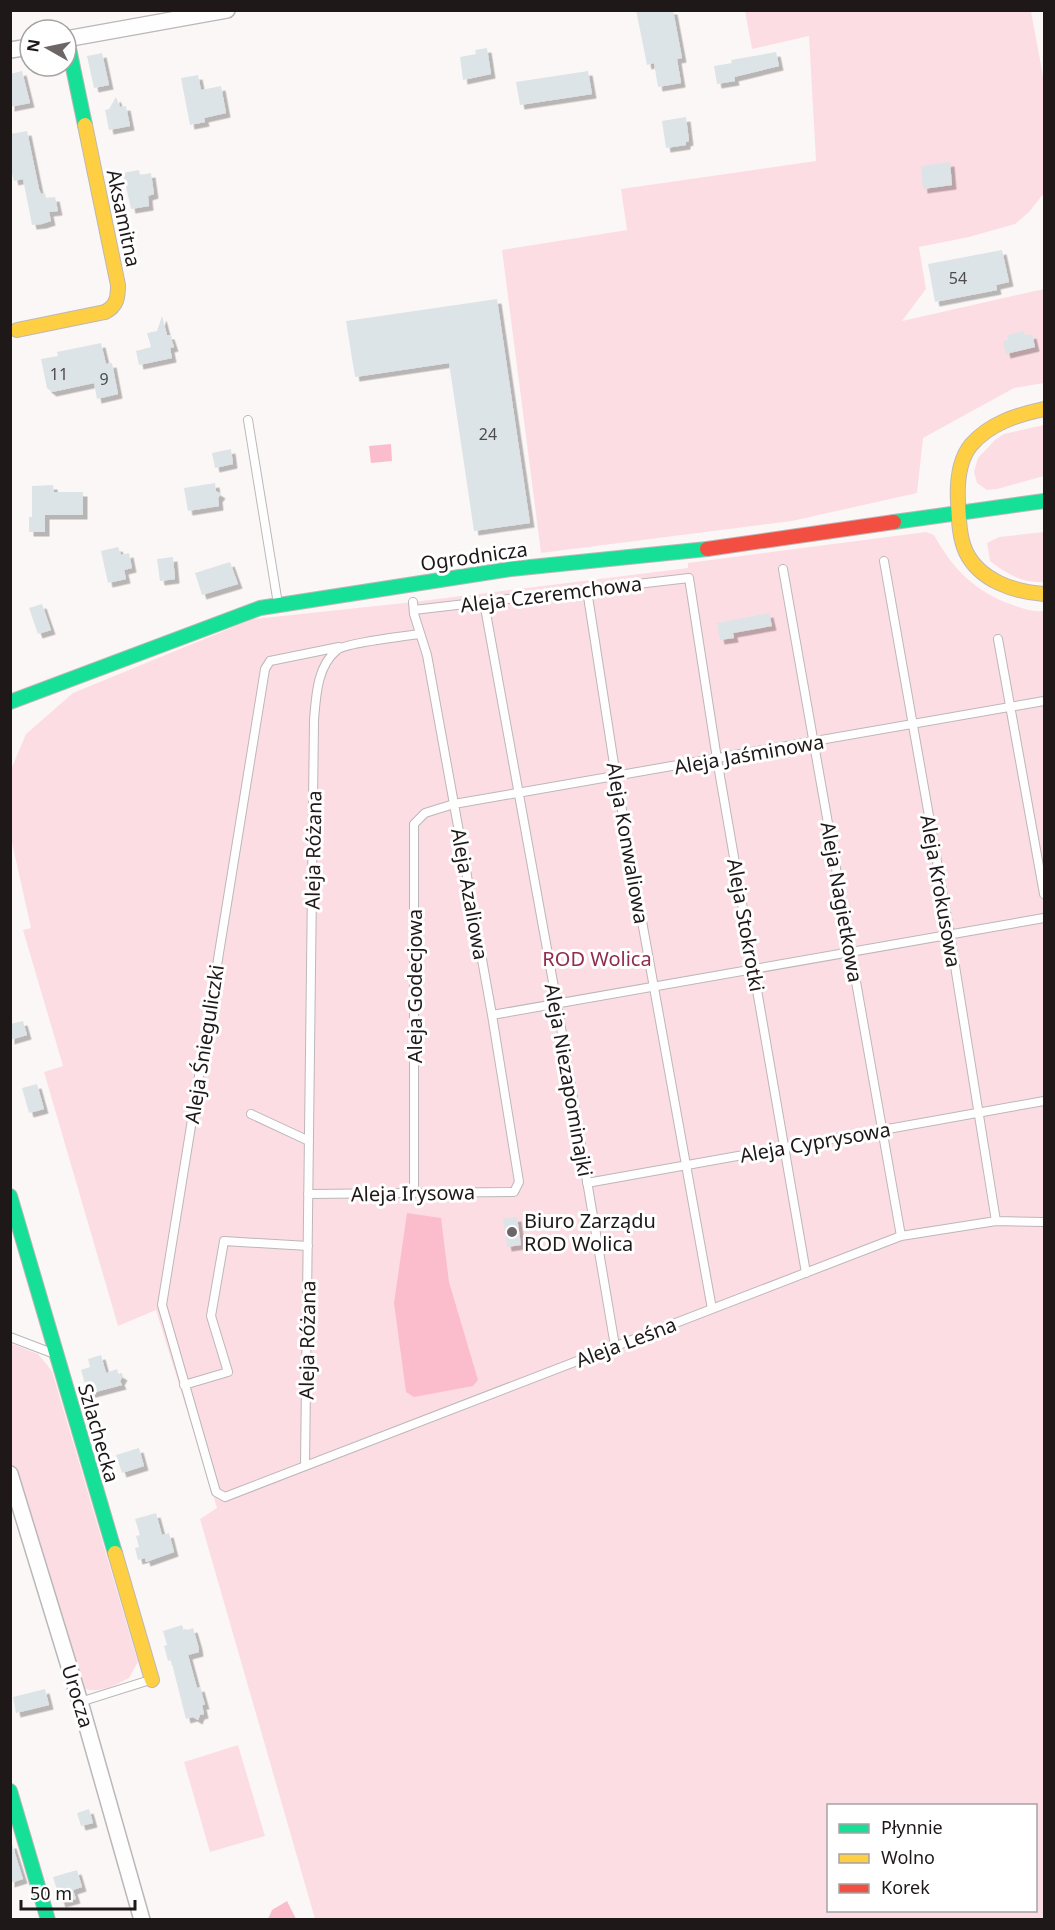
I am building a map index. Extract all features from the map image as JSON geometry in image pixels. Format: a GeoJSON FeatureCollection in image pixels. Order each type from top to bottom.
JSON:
{"type":"FeatureCollection","features":[{"type":"Feature","properties":{"kind":"street"},"geometry":{"type":"LineString","coordinates":[[78,36],[179,15],[227,10]]}},
{"type":"Feature","properties":{"kind":"street","name":"Aksamitna"},"geometry":{"type":"LineString","coordinates":[[17,330],[105,312],[113,308],[118,296],[118,285],[74,78]]}},
{"type":"Feature","properties":{"kind":"street"},"geometry":{"type":"LineString","coordinates":[[1044,409],[1014,416],[995,424],[970,445],[958,470],[962,542],[970,560],[981,572],[1009,587],[1044,594]]}},
{"type":"Feature","properties":{"kind":"street","name":"Ogrodnicza"},"geometry":{"type":"LineString","coordinates":[[10,702],[260,609],[511,569],[694,551],[1044,501]]}},
{"type":"Feature","properties":{"kind":"street","name":"Szlachecka"},"geometry":{"type":"LineString","coordinates":[[10,1196],[152,1680]]}},
{"type":"Feature","properties":{"kind":"street","name":"Urocza"},"geometry":{"type":"LineString","coordinates":[[10,1474],[80,1702],[142,1920]]}},
{"type":"Feature","properties":{"kind":"street"},"geometry":{"type":"LineString","coordinates":[[10,1791],[48,1920]]}},
{"type":"Feature","properties":{"kind":"lane"},"geometry":{"type":"LineString","coordinates":[[248,420],[278,606]]}},
{"type":"Feature","properties":{"kind":"lane","name":"Aleja Krokusowa"},"geometry":{"type":"LineString","coordinates":[[884,561],[911,725],[950,935],[996,1221]]}},
{"type":"Feature","properties":{"kind":"lane","name":"Aleja Nagietkowa"},"geometry":{"type":"LineString","coordinates":[[783,569],[902,1236]]}},
{"type":"Feature","properties":{"kind":"lane","name":"Aleja Czeremchowa"},"geometry":{"type":"LineString","coordinates":[[413,606],[484,602],[689,578]]}},
{"type":"Feature","properties":{"kind":"lane","name":"Aleja Stokrotki"},"geometry":{"type":"LineString","coordinates":[[689,578],[717,759],[806,1273]]}},
{"type":"Feature","properties":{"kind":"lane","name":"Aleja Konwaliowa"},"geometry":{"type":"LineString","coordinates":[[587,590],[616,777],[712,1309]]}},
{"type":"Feature","properties":{"kind":"lane","name":"Aleja Niezapominajki"},"geometry":{"type":"LineString","coordinates":[[484,602],[557,1004],[615,1346]]}},
{"type":"Feature","properties":{"kind":"lane","name":"Aleja Azaliowa"},"geometry":{"type":"LineString","coordinates":[[413,606],[427,655],[492,1015],[519,1182],[517,1189]]}},
{"type":"Feature","properties":{"kind":"lane"},"geometry":{"type":"LineString","coordinates":[[339,647],[420,634]]}},
{"type":"Feature","properties":{"kind":"lane"},"geometry":{"type":"LineString","coordinates":[[998,639],[1044,894]]}},
{"type":"Feature","properties":{"kind":"lane","name":"Aleja Różana"},"geometry":{"type":"LineString","coordinates":[[305,1466],[314,720],[320,675],[327,660],[339,647]]}},
{"type":"Feature","properties":{"kind":"lane","name":"Aleja Śnieguliczki"},"geometry":{"type":"LineString","coordinates":[[216,1492],[162,1305],[265,669],[270,661],[339,647]]}},
{"type":"Feature","properties":{"kind":"lane","name":"Aleja Jaśminowa"},"geometry":{"type":"LineString","coordinates":[[454,804],[814,743],[1044,701]]}},
{"type":"Feature","properties":{"kind":"lane","name":"Aleja Godecjowa"},"geometry":{"type":"LineString","coordinates":[[414,1193],[414,824],[425,813],[454,804]]}},
{"type":"Feature","properties":{"kind":"lane"},"geometry":{"type":"LineString","coordinates":[[492,1015],[1044,918]]}},
{"type":"Feature","properties":{"kind":"lane","name":"Aleja Cyprysowa"},"geometry":{"type":"LineString","coordinates":[[587,1183],[1044,1101]]}},
{"type":"Feature","properties":{"kind":"lane"},"geometry":{"type":"LineString","coordinates":[[251,1114],[309,1141]]}},
{"type":"Feature","properties":{"kind":"lane","name":"Aleja Irysowa"},"geometry":{"type":"LineString","coordinates":[[308,1194],[514,1192],[517,1189]]}},
{"type":"Feature","properties":{"kind":"lane","name":"Aleja Leśna"},"geometry":{"type":"LineString","coordinates":[[216,1492],[225,1497],[902,1236],[996,1221],[1044,1222]]}},
{"type":"Feature","properties":{"kind":"lane"},"geometry":{"type":"LineString","coordinates":[[184,1385],[228,1372],[211,1316],[224,1242],[308,1246]]}},
{"type":"Feature","properties":{"kind":"lane"},"geometry":{"type":"LineString","coordinates":[[10,1337],[56,1355]]}},
{"type":"Feature","properties":{"kind":"lane"},"geometry":{"type":"LineString","coordinates":[[80,1702],[152,1680]]}},
{"type":"Feature","properties":{"kind":"green space"},"geometry":{"type":"Polygon","coordinates":[[[745,11],[1031,11],[1044,82],[1044,193],[1029,212],[1015,224],[969,237],[919,247],[926,289],[902,321],[1044,289],[1044,383],[1014,388],[923,438],[917,493],[792,521],[541,553],[502,250],[627,230],[621,189],[816,161],[809,36],[752,49],[745,11]]]}},
{"type":"Feature","properties":{"kind":"green space"},"geometry":{"type":"Polygon","coordinates":[[[1044,425],[1044,476],[997,489],[987,490],[977,483],[974,472],[978,458],[995,440],[1004,434],[1044,425]]]}},
{"type":"Feature","properties":{"kind":"green space","name":"ROD Wolica"},"geometry":{"type":"Polygon","coordinates":[[[926,532],[934,535],[957,569],[976,586],[999,600],[1032,611],[1044,611],[1044,1919],[315,1919],[200,1519],[217,1508],[156,1310],[118,1326],[44,1072],[63,1066],[23,930],[31,928],[11,838],[10,772],[26,734],[73,693],[253,619],[688,568],[688,563],[926,532]]]}},
{"type":"Feature","properties":{"kind":"green space"},"geometry":{"type":"Polygon","coordinates":[[[1044,532],[1044,582],[1016,577],[990,561],[987,543],[999,537],[1044,532]]]}},
{"type":"Feature","properties":{"kind":"green space"},"geometry":{"type":"Polygon","coordinates":[[[10,1343],[38,1354],[52,1371],[138,1662],[129,1678],[102,1689],[88,1690],[76,1682],[11,1461],[10,1343]]]}},
{"type":"Feature","properties":{"kind":"green space"},"geometry":{"type":"Polygon","coordinates":[[[238,1745],[265,1836],[210,1852],[184,1762],[238,1745]]]}},
{"type":"Feature","properties":{"kind":"shaded area"},"geometry":{"type":"Polygon","coordinates":[[[391,444],[392,461],[371,463],[369,446],[391,444]]]}},
{"type":"Feature","properties":{"kind":"shaded area"},"geometry":{"type":"Polygon","coordinates":[[[407,1213],[441,1218],[449,1282],[478,1380],[473,1386],[414,1397],[406,1392],[394,1303],[407,1213]]]}},
{"type":"Feature","properties":{"kind":"shaded area"},"geometry":{"type":"Polygon","coordinates":[[[287,1901],[296,1919],[268,1919],[272,1910],[287,1901]]]}},
{"type":"Feature","properties":{"kind":"building"},"geometry":{"type":"Polygon","coordinates":[[[636,10],[673,10],[682,58],[677,59],[681,83],[658,87],[654,63],[647,65],[636,10]]]}},
{"type":"Feature","properties":{"kind":"building"},"geometry":{"type":"Polygon","coordinates":[[[487,48],[491,74],[463,80],[460,57],[476,54],[475,50],[487,48]]]}},
{"type":"Feature","properties":{"kind":"building"},"geometry":{"type":"Polygon","coordinates":[[[776,52],[779,66],[734,77],[735,81],[717,84],[714,66],[732,63],[731,60],[776,52]]]}},
{"type":"Feature","properties":{"kind":"building"},"geometry":{"type":"Polygon","coordinates":[[[102,53],[109,85],[94,88],[87,56],[102,53]]]}},
{"type":"Feature","properties":{"kind":"building"},"geometry":{"type":"Polygon","coordinates":[[[588,71],[592,94],[520,105],[516,82],[588,71]]]}},
{"type":"Feature","properties":{"kind":"building"},"geometry":{"type":"Polygon","coordinates":[[[18,72],[18,78],[24,78],[30,103],[10,107],[10,74],[18,72]]]}},
{"type":"Feature","properties":{"kind":"building"},"geometry":{"type":"Polygon","coordinates":[[[198,75],[201,90],[221,86],[226,113],[204,118],[205,122],[190,125],[181,78],[198,75]]]}},
{"type":"Feature","properties":{"kind":"building"},"geometry":{"type":"Polygon","coordinates":[[[116,97],[120,107],[126,106],[130,126],[109,130],[105,110],[109,109],[116,97]]]}},
{"type":"Feature","properties":{"kind":"building"},"geometry":{"type":"Polygon","coordinates":[[[686,117],[689,141],[686,145],[666,148],[662,121],[686,117]]]}},
{"type":"Feature","properties":{"kind":"building"},"geometry":{"type":"Polygon","coordinates":[[[27,131],[39,189],[41,194],[45,193],[46,198],[55,197],[58,211],[49,212],[51,221],[42,224],[32,225],[23,179],[14,181],[10,165],[10,134],[27,131]]]}},
{"type":"Feature","properties":{"kind":"building"},"geometry":{"type":"Polygon","coordinates":[[[950,162],[952,185],[923,189],[921,166],[950,162]]]}},
{"type":"Feature","properties":{"kind":"building"},"geometry":{"type":"Polygon","coordinates":[[[139,170],[140,175],[151,173],[154,194],[148,196],[149,206],[131,209],[123,173],[139,170]]]}},
{"type":"Feature","properties":{"kind":"building"},"geometry":{"type":"Polygon","coordinates":[[[1002,250],[1009,282],[996,285],[997,290],[935,302],[928,264],[1002,250]]]}},
{"type":"Feature","properties":{"kind":"building"},"geometry":{"type":"Polygon","coordinates":[[[497,299],[530,523],[474,531],[449,363],[355,377],[346,321],[497,299]]]}},
{"type":"Feature","properties":{"kind":"building"},"geometry":{"type":"Polygon","coordinates":[[[162,316],[167,335],[170,335],[174,347],[170,348],[172,358],[139,365],[136,351],[151,347],[147,333],[157,331],[162,316]]]}},
{"type":"Feature","properties":{"kind":"building"},"geometry":{"type":"Polygon","coordinates":[[[1024,331],[1025,336],[1032,334],[1035,347],[1006,354],[1003,341],[1008,340],[1007,335],[1024,331]]]}},
{"type":"Feature","properties":{"kind":"building"},"geometry":{"type":"Polygon","coordinates":[[[101,343],[106,364],[112,363],[118,394],[97,399],[94,383],[52,392],[47,388],[41,359],[58,356],[57,352],[101,343]]]}},
{"type":"Feature","properties":{"kind":"building"},"geometry":{"type":"Polygon","coordinates":[[[231,449],[233,464],[215,468],[212,453],[231,449]]]}},
{"type":"Feature","properties":{"kind":"building"},"geometry":{"type":"Polygon","coordinates":[[[215,483],[216,491],[221,494],[218,498],[219,506],[188,511],[184,488],[215,483]]]}},
{"type":"Feature","properties":{"kind":"building"},"geometry":{"type":"Polygon","coordinates":[[[53,485],[54,492],[83,492],[83,515],[45,515],[45,532],[29,532],[29,517],[32,517],[32,486],[53,485]]]}},
{"type":"Feature","properties":{"kind":"building"},"geometry":{"type":"Polygon","coordinates":[[[118,547],[121,555],[129,553],[132,568],[124,570],[126,579],[108,583],[101,551],[118,547]]]}},
{"type":"Feature","properties":{"kind":"building"},"geometry":{"type":"Polygon","coordinates":[[[173,557],[175,579],[160,581],[157,559],[173,557]]]}},
{"type":"Feature","properties":{"kind":"building"},"geometry":{"type":"Polygon","coordinates":[[[230,562],[238,584],[202,595],[195,573],[230,562]]]}},
{"type":"Feature","properties":{"kind":"building"},"geometry":{"type":"Polygon","coordinates":[[[42,604],[51,630],[38,634],[29,608],[42,604]]]}},
{"type":"Feature","properties":{"kind":"building"},"geometry":{"type":"Polygon","coordinates":[[[769,613],[772,626],[733,633],[734,638],[720,640],[717,623],[769,613]]]}},
{"type":"Feature","properties":{"kind":"building"},"geometry":{"type":"Polygon","coordinates":[[[23,1021],[27,1035],[10,1040],[10,1024],[23,1021]]]}},
{"type":"Feature","properties":{"kind":"building"},"geometry":{"type":"Polygon","coordinates":[[[37,1084],[44,1109],[29,1113],[22,1088],[37,1084]]]}},
{"type":"Feature","properties":{"kind":"building","name":"Biuro Zarządu ROD Wolica"},"geometry":{"type":"Polygon","coordinates":[[[517,1217],[521,1245],[507,1247],[503,1219],[517,1217]]]}},
{"type":"Feature","properties":{"kind":"building"},"geometry":{"type":"Polygon","coordinates":[[[101,1355],[106,1373],[117,1369],[118,1373],[123,1376],[120,1381],[122,1385],[88,1394],[81,1370],[90,1367],[88,1359],[101,1355]]]}},
{"type":"Feature","properties":{"kind":"building"},"geometry":{"type":"Polygon","coordinates":[[[139,1448],[144,1466],[122,1473],[116,1455],[139,1448]]]}},
{"type":"Feature","properties":{"kind":"building"},"geometry":{"type":"Polygon","coordinates":[[[156,1513],[162,1535],[169,1533],[174,1552],[146,1562],[145,1558],[138,1560],[135,1548],[139,1547],[136,1536],[140,1535],[135,1519],[156,1513]]]}},
{"type":"Feature","properties":{"kind":"building"},"geometry":{"type":"Polygon","coordinates":[[[182,1625],[184,1631],[193,1628],[198,1645],[199,1652],[188,1655],[197,1688],[200,1687],[205,1705],[202,1705],[204,1714],[200,1715],[198,1720],[193,1717],[186,1719],[171,1660],[168,1661],[164,1646],[167,1645],[163,1631],[182,1625]]]}},
{"type":"Feature","properties":{"kind":"building"},"geometry":{"type":"Polygon","coordinates":[[[45,1689],[49,1705],[16,1713],[13,1697],[45,1689]]]}},
{"type":"Feature","properties":{"kind":"building"},"geometry":{"type":"Polygon","coordinates":[[[89,1809],[93,1823],[81,1826],[77,1813],[89,1809]]]}},
{"type":"Feature","properties":{"kind":"building"},"geometry":{"type":"Polygon","coordinates":[[[10,1844],[12,1844],[23,1879],[10,1883],[10,1844]]]}},
{"type":"Feature","properties":{"kind":"building"},"geometry":{"type":"Polygon","coordinates":[[[77,1870],[82,1887],[73,1890],[76,1899],[61,1903],[53,1877],[77,1870]]]}},
{"type":"Feature","properties":{"kind":"traffic: fast"},"geometry":{"type":"LineString","coordinates":[[75,78],[85,125]]}},
{"type":"Feature","properties":{"kind":"traffic: fast"},"geometry":{"type":"LineString","coordinates":[[894,522],[1044,501]]}},
{"type":"Feature","properties":{"kind":"traffic: fast"},"geometry":{"type":"LineString","coordinates":[[10,702],[260,608],[511,569],[707,549]]}},
{"type":"Feature","properties":{"kind":"traffic: fast"},"geometry":{"type":"LineString","coordinates":[[10,1196],[115,1553]]}},
{"type":"Feature","properties":{"kind":"traffic: fast"},"geometry":{"type":"LineString","coordinates":[[10,1791],[48,1920]]}},
{"type":"Feature","properties":{"kind":"traffic: slow"},"geometry":{"type":"LineString","coordinates":[[17,330],[105,312],[116,301],[118,285],[85,125]]}},
{"type":"Feature","properties":{"kind":"traffic: slow"},"geometry":{"type":"LineString","coordinates":[[1044,409],[1004,421],[978,437],[963,458],[958,480],[962,540],[972,562],[980,571],[999,583],[1022,591],[1044,594]]}},
{"type":"Feature","properties":{"kind":"traffic: slow"},"geometry":{"type":"LineString","coordinates":[[115,1553],[152,1680]]}},
{"type":"Feature","properties":{"kind":"traffic: jam"},"geometry":{"type":"LineString","coordinates":[[707,549],[894,522]]}},
{"type":"Feature","properties":{"kind":"place","name":"Biuro Zarządu ROD Wolica"},"geometry":{"type":"Point","coordinates":[512,1232]}}]}
